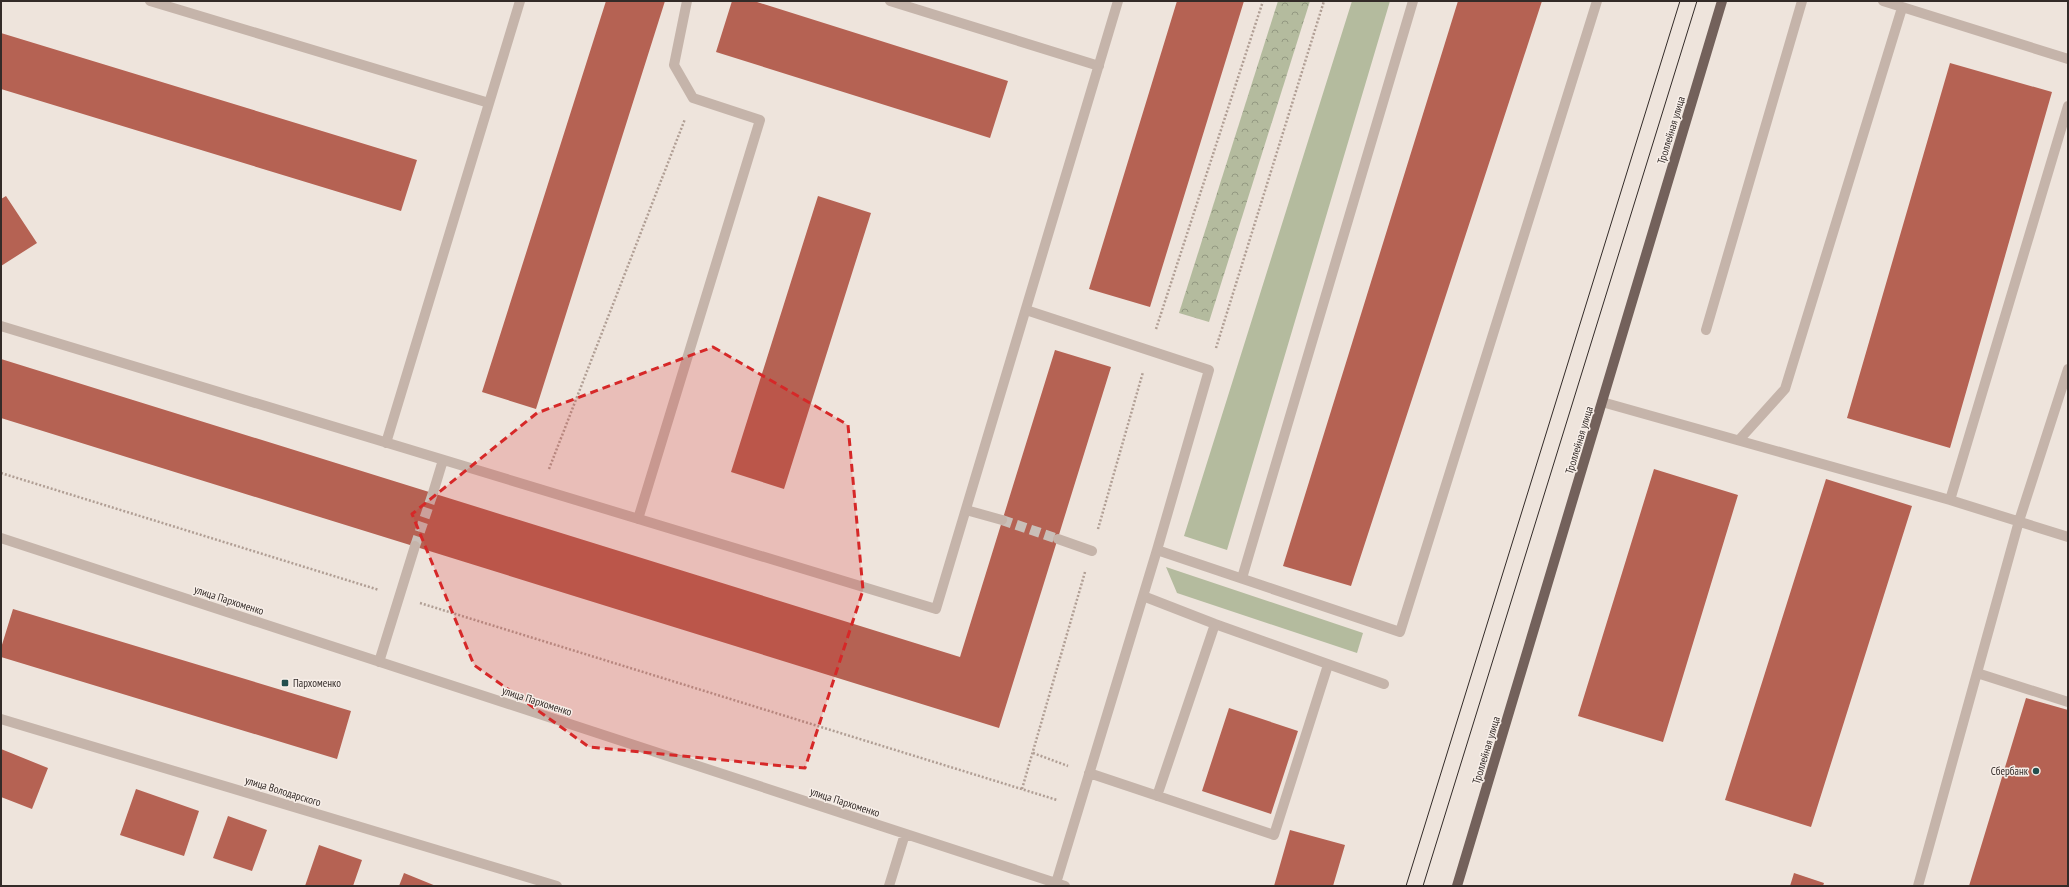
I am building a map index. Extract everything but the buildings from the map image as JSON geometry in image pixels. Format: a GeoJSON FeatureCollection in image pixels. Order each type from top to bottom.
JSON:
{"type":"FeatureCollection","features":[{"type":"Feature","properties":{"kind":"main road","name":"Троллейная улица"},"geometry":{"type":"LineString","coordinates":[[1457,886],[1722,1]]}},
{"type":"Feature","properties":{"kind":"street"},"geometry":{"type":"LineString","coordinates":[[150,1],[489,103]]}},
{"type":"Feature","properties":{"kind":"street"},"geometry":{"type":"LineString","coordinates":[[386,443],[520,1]]}},
{"type":"Feature","properties":{"kind":"street"},"geometry":{"type":"LineString","coordinates":[[638,519],[760,120],[693,98],[674,65],[687,1]]}},
{"type":"Feature","properties":{"kind":"street"},"geometry":{"type":"LineString","coordinates":[[890,1],[1099,66]]}},
{"type":"Feature","properties":{"kind":"street"},"geometry":{"type":"LineString","coordinates":[[1,326],[936,609],[1118,1]]}},
{"type":"Feature","properties":{"kind":"street"},"geometry":{"type":"LineString","coordinates":[[1242,578],[1413,1]]}},
{"type":"Feature","properties":{"kind":"street"},"geometry":{"type":"LineString","coordinates":[[1157,550],[1400,632],[1597,1]]}},
{"type":"Feature","properties":{"kind":"street"},"geometry":{"type":"LineString","coordinates":[[1706,330],[1802,1]]}},
{"type":"Feature","properties":{"kind":"street"},"geometry":{"type":"LineString","coordinates":[[1883,1],[2068,59]]}},
{"type":"Feature","properties":{"kind":"street"},"geometry":{"type":"LineString","coordinates":[[1739,440],[1785,389],[1902,8]]}},
{"type":"Feature","properties":{"kind":"street"},"geometry":{"type":"LineString","coordinates":[[1950,500],[2068,106]]}},
{"type":"Feature","properties":{"kind":"street"},"geometry":{"type":"LineString","coordinates":[[1026,310],[1209,370],[1157,550],[1079,807],[1060,884]]}},
{"type":"Feature","properties":{"kind":"street"},"geometry":{"type":"LineString","coordinates":[[1918,886],[2019,521],[2068,369]]}},
{"type":"Feature","properties":{"kind":"street"},"geometry":{"type":"LineString","coordinates":[[1602,402],[1950,500],[2068,537]]}},
{"type":"Feature","properties":{"kind":"street"},"geometry":{"type":"LineString","coordinates":[[433,493],[443,460]]}},
{"type":"Feature","properties":{"kind":"street"},"geometry":{"type":"LineString","coordinates":[[966,510],[1002,520]]}},
{"type":"Feature","properties":{"kind":"street","name":"улица Пархоменко"},"geometry":{"type":"LineString","coordinates":[[1,538],[1060,884]]}},
{"type":"Feature","properties":{"kind":"street"},"geometry":{"type":"LineString","coordinates":[[1058,539],[1092,551]]}},
{"type":"Feature","properties":{"kind":"street"},"geometry":{"type":"LineString","coordinates":[[379,662],[415,546]]}},
{"type":"Feature","properties":{"kind":"street"},"geometry":{"type":"LineString","coordinates":[[1142,596],[1215,624],[1384,684]]}},
{"type":"Feature","properties":{"kind":"street"},"geometry":{"type":"LineString","coordinates":[[1157,796],[1215,624]]}},
{"type":"Feature","properties":{"kind":"street"},"geometry":{"type":"LineString","coordinates":[[1089,773],[1274,835],[1328,665]]}},
{"type":"Feature","properties":{"kind":"street"},"geometry":{"type":"LineString","coordinates":[[1977,673],[2068,702]]}},
{"type":"Feature","properties":{"kind":"street","name":"улица Володарского"},"geometry":{"type":"LineString","coordinates":[[1,719],[557,886]]}},
{"type":"Feature","properties":{"kind":"street"},"geometry":{"type":"LineString","coordinates":[[889,886],[905,834]]}},
{"type":"Feature","properties":{"kind":"path"},"geometry":{"type":"LineString","coordinates":[[1022,789],[1149,350],[1263,1]]}},
{"type":"Feature","properties":{"kind":"path"},"geometry":{"type":"LineString","coordinates":[[1209,370],[1324,1]]}},
{"type":"Feature","properties":{"kind":"path"},"geometry":{"type":"LineString","coordinates":[[541,490],[693,98]]}},
{"type":"Feature","properties":{"kind":"path"},"geometry":{"type":"LineString","coordinates":[[1,473],[1079,807]]}},
{"type":"Feature","properties":{"kind":"path"},"geometry":{"type":"LineString","coordinates":[[1033,753],[1089,773]]}},
{"type":"Feature","properties":{"kind":"highlighted area"},"geometry":{"type":"Polygon","coordinates":[[[713,347],[848,425],[863,590],[805,768],[589,747],[474,665],[412,514],[537,413],[713,347]]]}},
{"type":"Feature","properties":{"kind":"green space"},"geometry":{"type":"Polygon","coordinates":[[[1278,1],[1310,1],[1209,322],[1179,313],[1278,1]]]}},
{"type":"Feature","properties":{"kind":"green space"},"geometry":{"type":"Polygon","coordinates":[[[1352,1],[1390,1],[1227,550],[1184,536],[1352,1]]]}},
{"type":"Feature","properties":{"kind":"green space"},"geometry":{"type":"Polygon","coordinates":[[[1166,567],[1363,633],[1357,653],[1177,593],[1166,567]]]}},
{"type":"Feature","properties":{"kind":"tunnel"},"geometry":{"type":"LineString","coordinates":[[415,546],[433,493]]}},
{"type":"Feature","properties":{"kind":"tunnel"},"geometry":{"type":"LineString","coordinates":[[1002,520],[1058,539]]}},
{"type":"Feature","properties":{"kind":"tram line"},"geometry":{"type":"LineString","coordinates":[[1406,886],[1680,1]]}},
{"type":"Feature","properties":{"kind":"tram line"},"geometry":{"type":"LineString","coordinates":[[1423,886],[1697,1]]}},
{"type":"Feature","properties":{"kind":"place","name":"Пархоменко"},"geometry":{"type":"Point","coordinates":[285,683]}},
{"type":"Feature","properties":{"kind":"place","name":"Сбербанк"},"geometry":{"type":"Point","coordinates":[2036,771]}}]}
